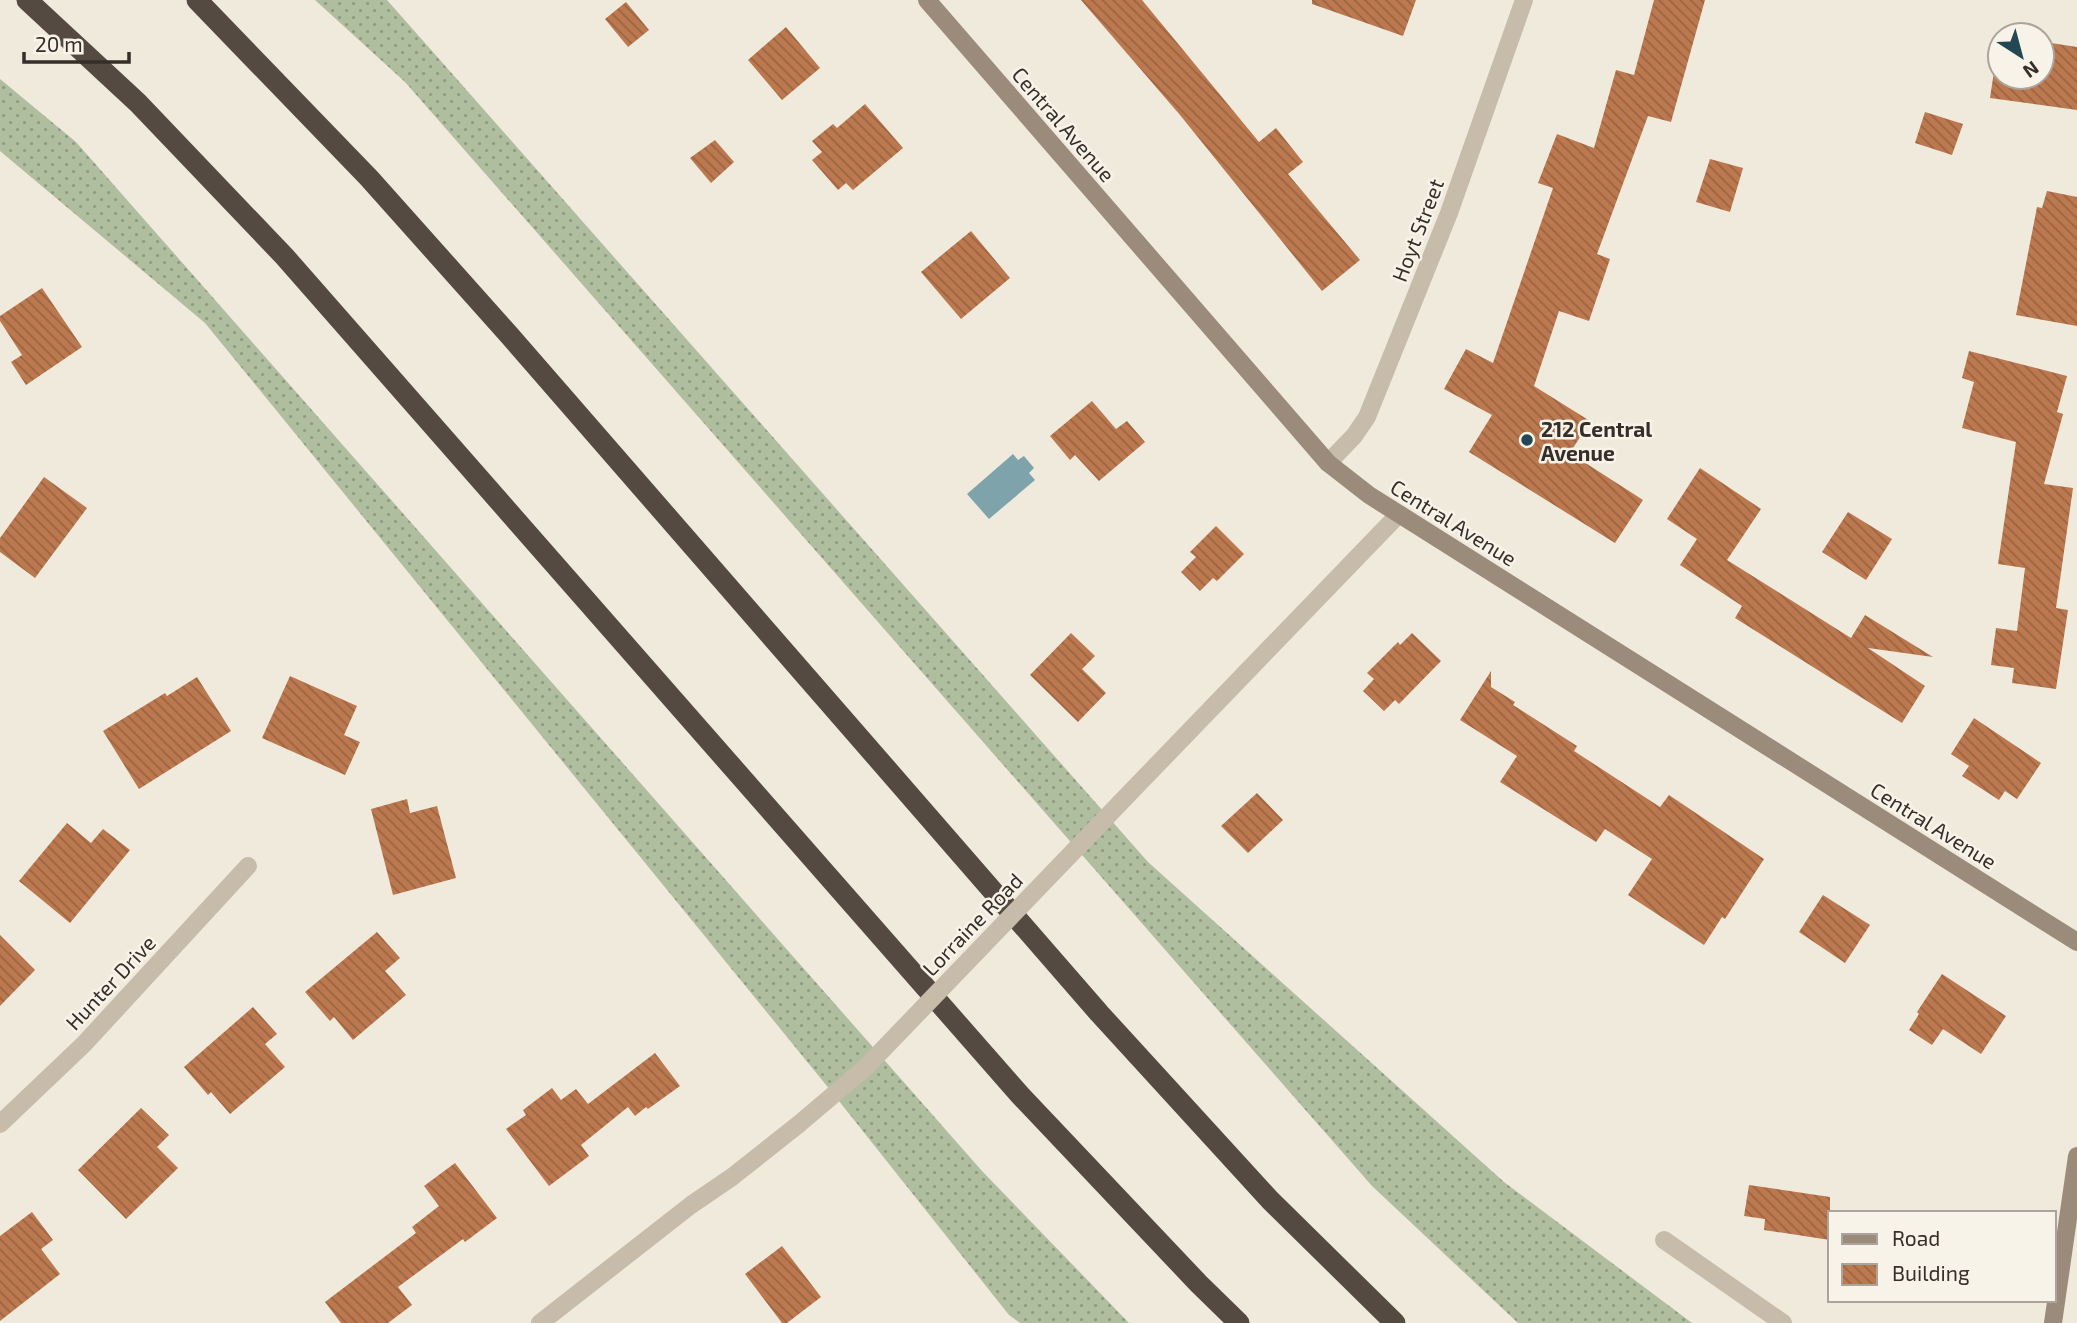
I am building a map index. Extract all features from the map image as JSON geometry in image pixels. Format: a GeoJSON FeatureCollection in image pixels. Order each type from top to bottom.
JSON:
{"type":"FeatureCollection","features":[{"type":"Feature","properties":{"kind":"highway"},"geometry":{"type":"LineString","coordinates":[[27,0],[138,103],[285,257],[1020,1095],[1239,1323]]}},
{"type":"Feature","properties":{"kind":"highway"},"geometry":{"type":"LineString","coordinates":[[197,0],[369,178],[1099,1013],[1270,1200],[1395,1323]]}},
{"type":"Feature","properties":{"kind":"main road","name":"Central Avenue"},"geometry":{"type":"LineString","coordinates":[[927,0],[1328,463],[1369,495],[2077,943]]}},
{"type":"Feature","properties":{"kind":"main road"},"geometry":{"type":"LineString","coordinates":[[2053,1323],[2071,1243],[2077,1156]]}},
{"type":"Feature","properties":{"kind":"street","name":"Hoyt Street"},"geometry":{"type":"LineString","coordinates":[[1328,463],[1354,436],[1367,417],[1449,213],[1524,0]]}},
{"type":"Feature","properties":{"kind":"street","name":"Lorraine Road"},"geometry":{"type":"LineString","coordinates":[[540,1323],[691,1205],[732,1177],[865,1068],[1399,514]]}},
{"type":"Feature","properties":{"kind":"street","name":"Hunter Drive"},"geometry":{"type":"LineString","coordinates":[[0,1124],[85,1044],[248,866]]}},
{"type":"Feature","properties":{"kind":"street"},"geometry":{"type":"LineString","coordinates":[[1664,1240],[1783,1323]]}},
{"type":"Feature","properties":{"kind":"green space"},"geometry":{"type":"Polygon","coordinates":[[[315,0],[387,0],[1148,862],[1504,1182],[1692,1323],[1518,1323],[1372,1186],[405,82],[315,0]]]}},
{"type":"Feature","properties":{"kind":"green space"},"geometry":{"type":"Polygon","coordinates":[[[0,79],[76,142],[982,1171],[1129,1323],[1020,1323],[1009,1315],[831,1091],[205,323],[0,151],[0,79]]]}},
{"type":"Feature","properties":{"kind":"water"},"geometry":{"type":"Polygon","coordinates":[[[1013,454],[1018,460],[1024,456],[1034,468],[1029,473],[1035,480],[989,519],[967,494],[1013,454]]]}},
{"type":"Feature","properties":{"kind":"building"},"geometry":{"type":"Polygon","coordinates":[[[1081,0],[1142,0],[1259,142],[1276,128],[1303,162],[1288,174],[1360,260],[1322,291],[1180,115],[1081,0]]]}},
{"type":"Feature","properties":{"kind":"building"},"geometry":{"type":"Polygon","coordinates":[[[1312,0],[1416,0],[1403,36],[1312,4],[1312,0]]]}},
{"type":"Feature","properties":{"kind":"building"},"geometry":{"type":"Polygon","coordinates":[[[1654,0],[1705,0],[1671,122],[1648,116],[1597,254],[1610,259],[1589,321],[1559,311],[1534,386],[1590,421],[1570,453],[1643,500],[1615,543],[1469,452],[1492,415],[1444,389],[1466,349],[1493,363],[1553,188],[1538,183],[1557,134],[1594,148],[1616,70],[1634,75],[1654,0]]]}},
{"type":"Feature","properties":{"kind":"building"},"geometry":{"type":"Polygon","coordinates":[[[626,2],[649,30],[628,47],[605,19],[626,2]]]}},
{"type":"Feature","properties":{"kind":"building"},"geometry":{"type":"Polygon","coordinates":[[[786,27],[820,68],[782,100],[748,60],[786,27]]]}},
{"type":"Feature","properties":{"kind":"building"},"geometry":{"type":"Polygon","coordinates":[[[2056,44],[2077,47],[2077,110],[1990,98],[1991,91],[2056,91],[2056,44]]]}},
{"type":"Feature","properties":{"kind":"building"},"geometry":{"type":"Polygon","coordinates":[[[865,104],[903,148],[853,190],[846,183],[838,190],[812,160],[822,152],[812,141],[833,124],[837,128],[865,104]]]}},
{"type":"Feature","properties":{"kind":"building"},"geometry":{"type":"Polygon","coordinates":[[[1925,112],[1963,124],[1952,155],[1915,143],[1925,112]]]}},
{"type":"Feature","properties":{"kind":"building"},"geometry":{"type":"Polygon","coordinates":[[[715,140],[734,162],[711,183],[690,158],[715,140]]]}},
{"type":"Feature","properties":{"kind":"building"},"geometry":{"type":"Polygon","coordinates":[[[1710,159],[1743,168],[1730,212],[1696,202],[1710,159]]]}},
{"type":"Feature","properties":{"kind":"building"},"geometry":{"type":"Polygon","coordinates":[[[2047,191],[2077,197],[2077,326],[2016,315],[2037,207],[2042,208],[2047,191]]]}},
{"type":"Feature","properties":{"kind":"building"},"geometry":{"type":"Polygon","coordinates":[[[971,231],[1010,278],[961,319],[921,272],[971,231]]]}},
{"type":"Feature","properties":{"kind":"building"},"geometry":{"type":"Polygon","coordinates":[[[42,288],[82,347],[26,385],[11,362],[22,355],[0,321],[0,316],[42,288]]]}},
{"type":"Feature","properties":{"kind":"building"},"geometry":{"type":"Polygon","coordinates":[[[1969,351],[2067,376],[2057,412],[2063,414],[2044,484],[2073,488],[2056,608],[2068,610],[2056,689],[2012,683],[2014,668],[1991,665],[1996,628],[2017,631],[2025,568],[1998,564],[2016,442],[1962,428],[1974,382],[1962,378],[1969,351]]]}},
{"type":"Feature","properties":{"kind":"building"},"geometry":{"type":"Polygon","coordinates":[[[1092,401],[1116,429],[1127,421],[1145,442],[1099,481],[1075,455],[1070,460],[1050,436],[1092,401]]]}},
{"type":"Feature","properties":{"kind":"building"},"geometry":{"type":"Polygon","coordinates":[[[1700,468],[1761,509],[1727,560],[1851,638],[1865,615],[1933,657],[1868,648],[1925,686],[1902,723],[1735,618],[1742,606],[1680,565],[1697,539],[1667,519],[1700,468]]]}},
{"type":"Feature","properties":{"kind":"building"},"geometry":{"type":"Polygon","coordinates":[[[44,477],[87,508],[35,578],[0,552],[0,538],[44,477]]]}},
{"type":"Feature","properties":{"kind":"building"},"geometry":{"type":"Polygon","coordinates":[[[1848,512],[1892,539],[1866,580],[1822,552],[1848,512]]]}},
{"type":"Feature","properties":{"kind":"building"},"geometry":{"type":"Polygon","coordinates":[[[1216,526],[1244,554],[1217,581],[1213,578],[1200,591],[1181,572],[1196,557],[1190,552],[1216,526]]]}},
{"type":"Feature","properties":{"kind":"building"},"geometry":{"type":"Polygon","coordinates":[[[1071,633],[1095,656],[1082,669],[1106,693],[1078,722],[1030,675],[1071,633]]]}},
{"type":"Feature","properties":{"kind":"building"},"geometry":{"type":"Polygon","coordinates":[[[1412,633],[1441,661],[1399,704],[1395,700],[1384,711],[1363,691],[1374,679],[1367,673],[1398,642],[1400,645],[1412,633]]]}},
{"type":"Feature","properties":{"kind":"building"},"geometry":{"type":"Polygon","coordinates":[[[1491,671],[1491,687],[1515,702],[1513,705],[1577,746],[1574,751],[1660,807],[1669,795],[1764,859],[1725,919],[1722,917],[1704,945],[1628,895],[1652,859],[1605,829],[1596,842],[1500,782],[1517,756],[1460,720],[1491,671]]]}},
{"type":"Feature","properties":{"kind":"building"},"geometry":{"type":"Polygon","coordinates":[[[290,676],[357,706],[344,735],[360,742],[345,775],[262,738],[290,676]]]}},
{"type":"Feature","properties":{"kind":"building"},"geometry":{"type":"Polygon","coordinates":[[[197,677],[231,731],[139,789],[103,731],[197,677]]]}},
{"type":"Feature","properties":{"kind":"building"},"geometry":{"type":"Polygon","coordinates":[[[1974,718],[2041,763],[2017,799],[2005,791],[1999,800],[1962,776],[1969,766],[1951,754],[1974,718]]]}},
{"type":"Feature","properties":{"kind":"building"},"geometry":{"type":"Polygon","coordinates":[[[1257,793],[1283,820],[1248,853],[1221,826],[1257,793]]]}},
{"type":"Feature","properties":{"kind":"building"},"geometry":{"type":"Polygon","coordinates":[[[407,799],[410,813],[437,806],[456,878],[393,895],[371,809],[407,799]]]}},
{"type":"Feature","properties":{"kind":"building"},"geometry":{"type":"Polygon","coordinates":[[[67,823],[91,843],[103,829],[130,850],[70,923],[19,881],[67,823]]]}},
{"type":"Feature","properties":{"kind":"building"},"geometry":{"type":"Polygon","coordinates":[[[1823,895],[1870,925],[1845,963],[1799,932],[1823,895]]]}},
{"type":"Feature","properties":{"kind":"building"},"geometry":{"type":"Polygon","coordinates":[[[377,932],[400,958],[385,971],[406,995],[353,1040],[334,1017],[330,1021],[305,992],[377,932]]]}},
{"type":"Feature","properties":{"kind":"building"},"geometry":{"type":"Polygon","coordinates":[[[0,935],[35,970],[0,1006],[0,935]]]}},
{"type":"Feature","properties":{"kind":"building"},"geometry":{"type":"Polygon","coordinates":[[[1942,974],[2006,1016],[1981,1054],[1943,1029],[1932,1045],[1909,1030],[1919,1014],[1917,1012],[1942,974]]]}},
{"type":"Feature","properties":{"kind":"building"},"geometry":{"type":"Polygon","coordinates":[[[253,1007],[277,1034],[265,1044],[285,1067],[230,1114],[211,1092],[208,1095],[184,1067],[253,1007]]]}},
{"type":"Feature","properties":{"kind":"building"},"geometry":{"type":"Polygon","coordinates":[[[655,1053],[680,1086],[635,1116],[628,1107],[581,1145],[589,1156],[549,1186],[506,1129],[526,1115],[523,1110],[552,1088],[561,1100],[576,1089],[588,1104],[655,1053]]]}},
{"type":"Feature","properties":{"kind":"building"},"geometry":{"type":"Polygon","coordinates":[[[141,1108],[169,1135],[157,1147],[178,1168],[126,1219],[78,1170],[141,1108]]]}},
{"type":"Feature","properties":{"kind":"building"},"geometry":{"type":"Polygon","coordinates":[[[455,1163],[497,1218],[465,1242],[463,1239],[398,1287],[412,1305],[388,1323],[341,1323],[325,1302],[416,1233],[412,1227],[439,1206],[424,1186],[455,1163]]]}},
{"type":"Feature","properties":{"kind":"building"},"geometry":{"type":"Polygon","coordinates":[[[1749,1185],[1830,1197],[1828,1240],[1764,1230],[1765,1219],[1744,1216],[1749,1185]]]}},
{"type":"Feature","properties":{"kind":"building"},"geometry":{"type":"Polygon","coordinates":[[[32,1212],[53,1240],[41,1249],[60,1274],[0,1321],[0,1236],[32,1212]]]}},
{"type":"Feature","properties":{"kind":"building"},"geometry":{"type":"Polygon","coordinates":[[[782,1246],[821,1297],[787,1323],[782,1323],[745,1274],[782,1246]]]}},
{"type":"Feature","properties":{"kind":"place","name":"212 Central Avenue"},"geometry":{"type":"Point","coordinates":[1527,440]}}]}
